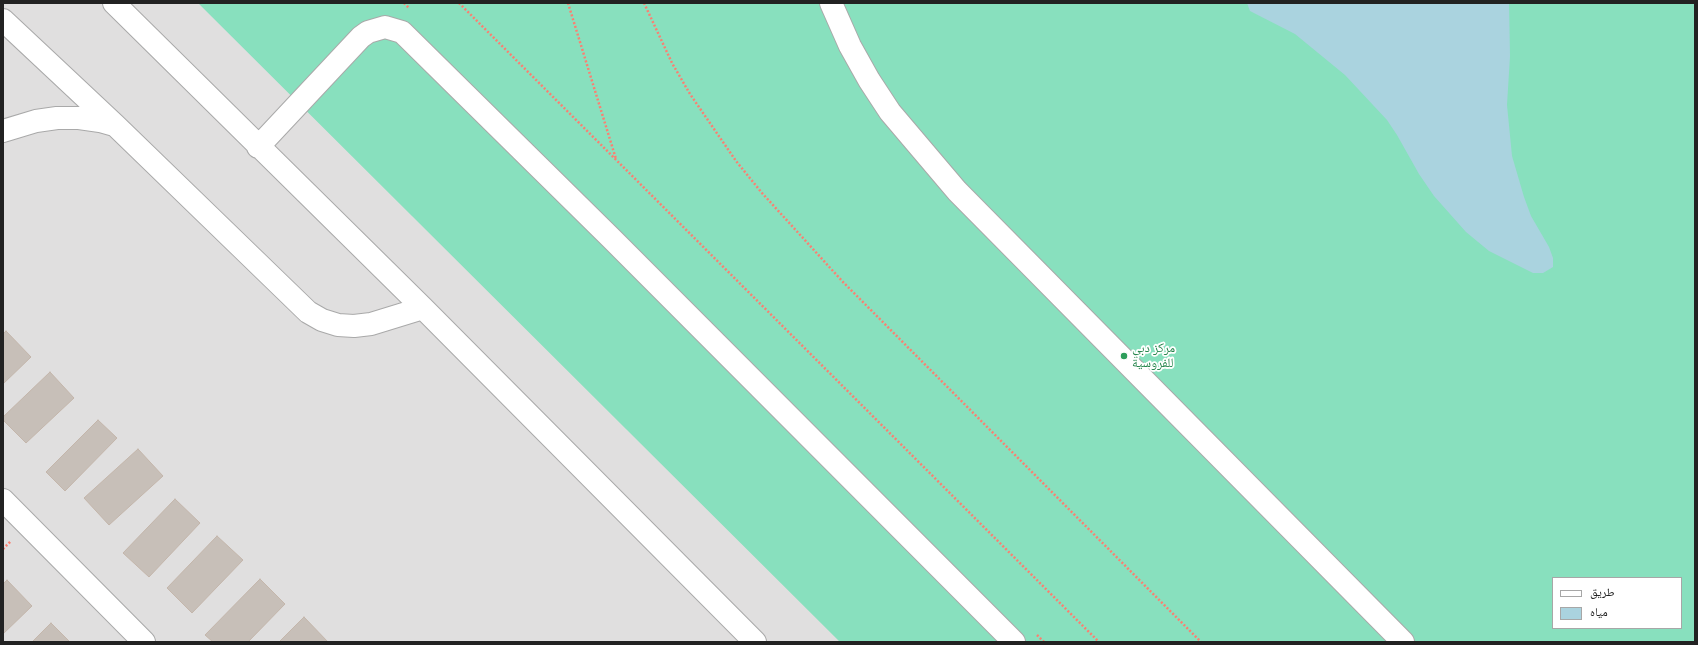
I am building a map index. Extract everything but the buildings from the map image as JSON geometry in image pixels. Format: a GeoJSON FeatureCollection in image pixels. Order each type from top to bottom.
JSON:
{"type":"FeatureCollection","features":[{"type":"Feature","properties":{"kind":"street"},"geometry":{"type":"LineString","coordinates":[[114,3],[422,308],[755,642]]}},
{"type":"Feature","properties":{"kind":"street"},"geometry":{"type":"LineString","coordinates":[[831,3],[850,46],[869,80],[890,112],[957,191],[983,219],[1403,642]]}},
{"type":"Feature","properties":{"kind":"street"},"geometry":{"type":"LineString","coordinates":[[3,20],[115,125],[300,305],[318,318],[338,325],[354,326],[371,324],[422,308]]}},
{"type":"Feature","properties":{"kind":"street"},"geometry":{"type":"LineString","coordinates":[[258,147],[361,37],[368,32],[385,27],[402,32],[600,227],[1014,642]]}},
{"type":"Feature","properties":{"kind":"street"},"geometry":{"type":"LineString","coordinates":[[3,131],[36,121],[57,118],[100,120],[115,125]]}},
{"type":"Feature","properties":{"kind":"street"},"geometry":{"type":"LineString","coordinates":[[3,500],[144,642]]}},
{"type":"Feature","properties":{"kind":"path"},"geometry":{"type":"LineString","coordinates":[[459,3],[1099,642]]}},
{"type":"Feature","properties":{"kind":"path"},"geometry":{"type":"LineString","coordinates":[[568,3],[617,160]]}},
{"type":"Feature","properties":{"kind":"path"},"geometry":{"type":"LineString","coordinates":[[644,3],[672,63],[690,94],[736,161],[762,193],[843,282],[1202,642]]}},
{"type":"Feature","properties":{"kind":"shaded area","name":"مركز دبي للفروسية"},"geometry":{"type":"Polygon","coordinates":[[[3,3],[1695,3],[1695,642],[3,642],[3,3]]]}},
{"type":"Feature","properties":{"kind":"green space","name":"مركز دبي للفروسية"},"geometry":{"type":"Polygon","coordinates":[[[198,3],[1695,3],[1695,642],[840,642],[198,3]]]}},
{"type":"Feature","properties":{"kind":"water"},"geometry":{"type":"Polygon","coordinates":[[[1247,3],[1509,3],[1510,56],[1507,105],[1512,156],[1531,216],[1549,247],[1553,258],[1553,267],[1543,273],[1533,273],[1489,251],[1466,232],[1434,196],[1387,120],[1345,75],[1295,34],[1250,11],[1247,3]]]}},
{"type":"Feature","properties":{"kind":"place","name":"مركز دبي للفروسية"},"geometry":{"type":"Point","coordinates":[1124,356]}}]}
